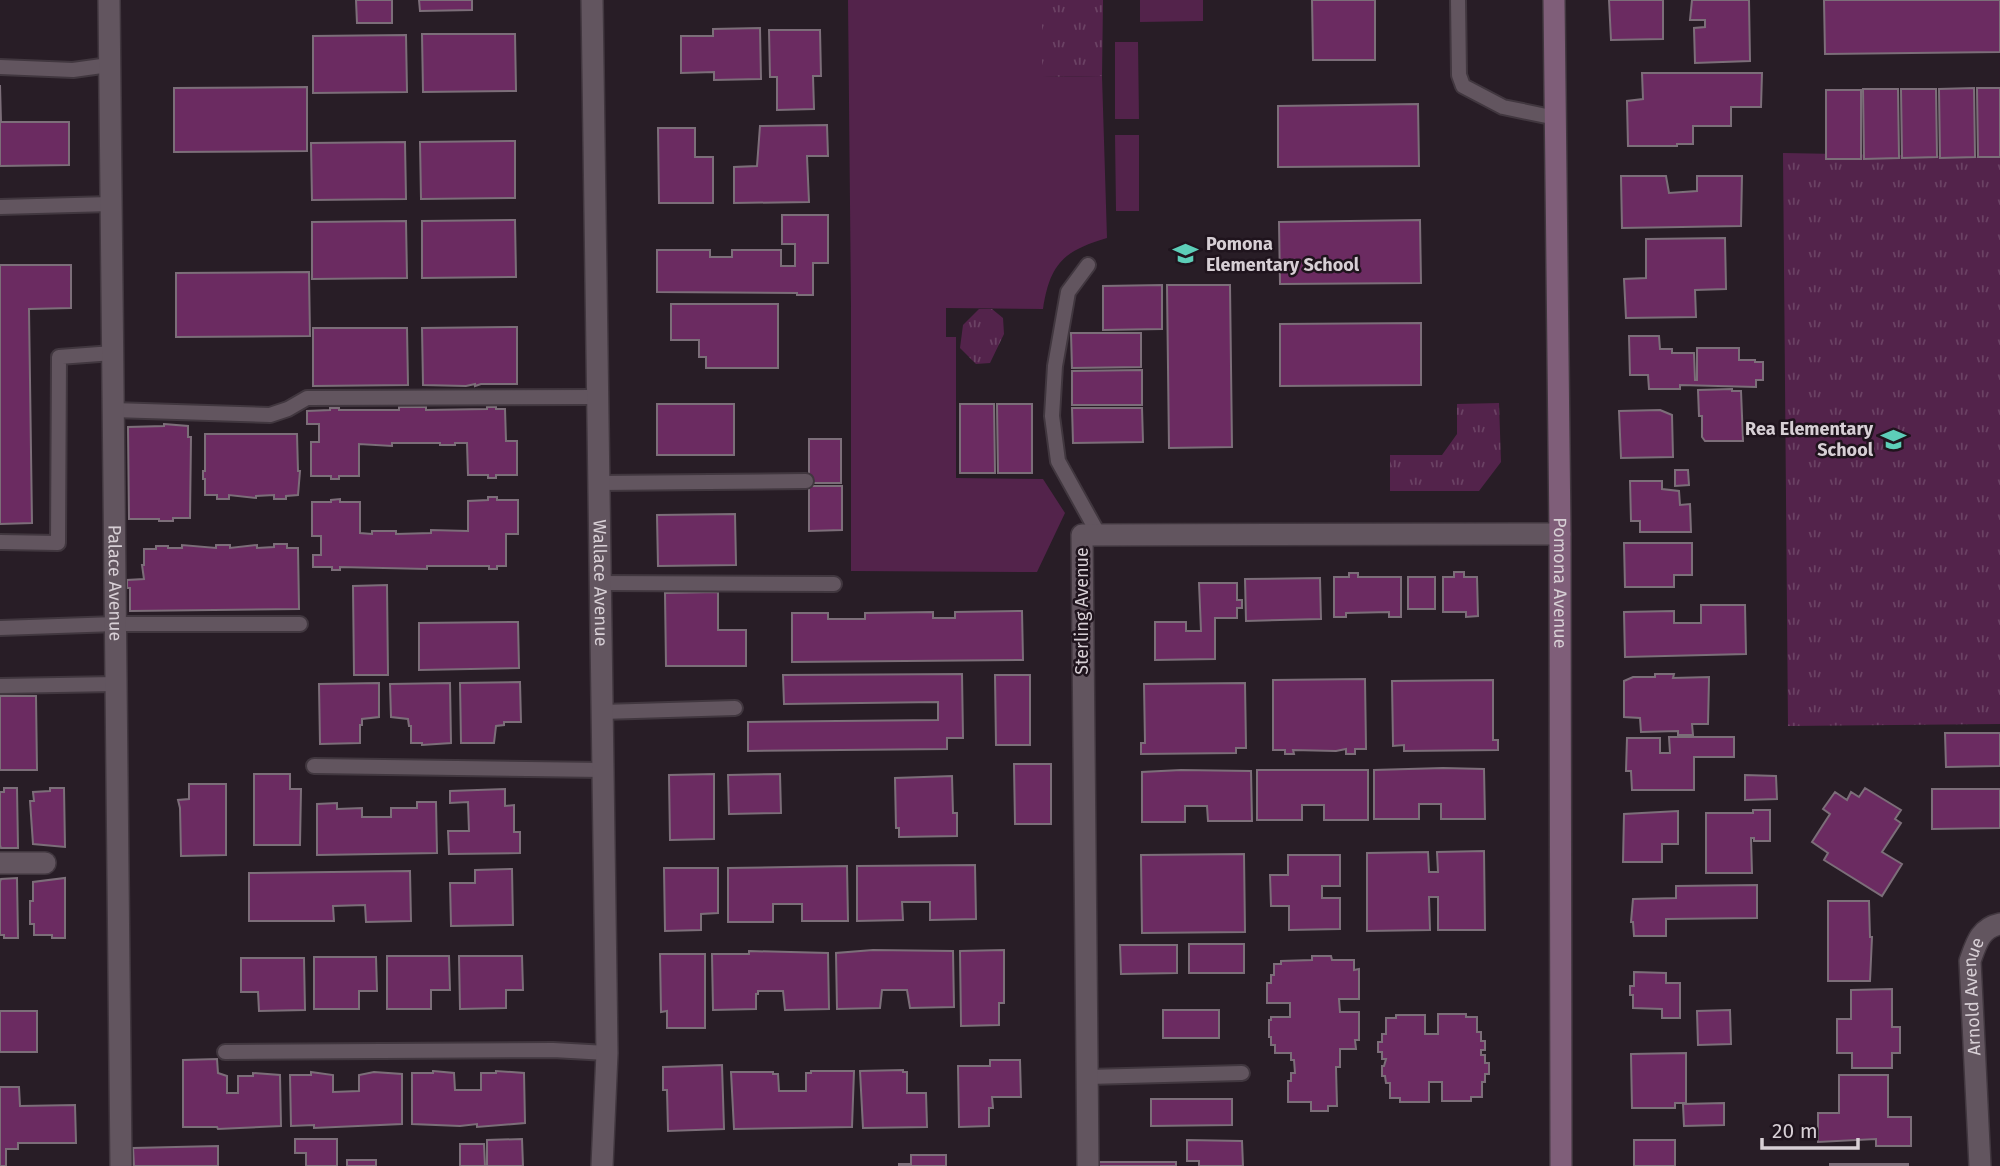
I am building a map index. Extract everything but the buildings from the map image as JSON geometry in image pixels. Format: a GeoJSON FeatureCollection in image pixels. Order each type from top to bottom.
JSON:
{"type":"FeatureCollection","features":[{"type":"Feature","properties":{"kind":"street","name":"Palace Avenue"},"geometry":{"type":"LineString","coordinates":[[109,0],[121,1166]]}},
{"type":"Feature","properties":{"kind":"street","name":"Wallace Avenue"},"geometry":{"type":"LineString","coordinates":[[592,0],[607,1053],[602,1166]]}},
{"type":"Feature","properties":{"kind":"street","name":"Pomona Avenue"},"geometry":{"type":"LineString","coordinates":[[1554,0],[1560,534],[1561,1166]]}},
{"type":"Feature","properties":{"kind":"street","name":"Sterling Avenue"},"geometry":{"type":"LineString","coordinates":[[1088,1166],[1082,535],[1560,534]]}},
{"type":"Feature","properties":{"kind":"street"},"geometry":{"type":"LineString","coordinates":[[0,863],[45,863]]}},
{"type":"Feature","properties":{"kind":"street","name":"Arnold Avenue"},"geometry":{"type":"LineString","coordinates":[[1980,1166],[1970,961],[1977,939],[1991,926],[2000,924]]}},
{"type":"Feature","properties":{"kind":"lane"},"geometry":{"type":"LineString","coordinates":[[1458,0],[1459,75],[1463,86],[1503,107],[1556,118]]}},
{"type":"Feature","properties":{"kind":"lane"},"geometry":{"type":"LineString","coordinates":[[0,67],[73,70],[109,65]]}},
{"type":"Feature","properties":{"kind":"lane"},"geometry":{"type":"LineString","coordinates":[[0,207],[111,204]]}},
{"type":"Feature","properties":{"kind":"lane"},"geometry":{"type":"LineString","coordinates":[[1088,265],[1068,292],[1055,366],[1052,416],[1058,461],[1099,535]]}},
{"type":"Feature","properties":{"kind":"lane"},"geometry":{"type":"LineString","coordinates":[[0,542],[58,543],[59,358],[113,353]]}},
{"type":"Feature","properties":{"kind":"lane"},"geometry":{"type":"LineString","coordinates":[[113,411],[270,415],[307,398],[597,397]]}},
{"type":"Feature","properties":{"kind":"lane"},"geometry":{"type":"LineString","coordinates":[[599,483],[806,481]]}},
{"type":"Feature","properties":{"kind":"lane"},"geometry":{"type":"LineString","coordinates":[[600,583],[834,584]]}},
{"type":"Feature","properties":{"kind":"lane"},"geometry":{"type":"LineString","coordinates":[[0,628],[116,624],[300,624]]}},
{"type":"Feature","properties":{"kind":"lane"},"geometry":{"type":"LineString","coordinates":[[0,686],[116,684]]}},
{"type":"Feature","properties":{"kind":"lane"},"geometry":{"type":"LineString","coordinates":[[602,712],[735,708]]}},
{"type":"Feature","properties":{"kind":"lane"},"geometry":{"type":"LineString","coordinates":[[314,766],[603,770]]}},
{"type":"Feature","properties":{"kind":"lane"},"geometry":{"type":"LineString","coordinates":[[225,1052],[554,1050],[607,1053]]}},
{"type":"Feature","properties":{"kind":"lane"},"geometry":{"type":"LineString","coordinates":[[1087,1077],[1242,1073]]}},
{"type":"Feature","properties":{"kind":"green space"},"geometry":{"type":"Polygon","coordinates":[[[848,0],[1042,0],[1042,77],[1102,76],[1107,238],[1079,248],[1061,262],[1050,281],[1043,309],[946,308],[946,337],[956,337],[956,478],[1043,479],[1065,513],[1037,572],[851,571],[848,0]]]}},
{"type":"Feature","properties":{"kind":"green space"},"geometry":{"type":"Polygon","coordinates":[[[1042,0],[1103,0],[1102,76],[1042,77],[1042,0]]]}},
{"type":"Feature","properties":{"kind":"green space"},"geometry":{"type":"Polygon","coordinates":[[[1140,0],[1203,0],[1203,21],[1140,22],[1140,0]]]}},
{"type":"Feature","properties":{"kind":"green space"},"geometry":{"type":"Polygon","coordinates":[[[1115,42],[1138,42],[1139,119],[1115,119],[1115,42]]]}},
{"type":"Feature","properties":{"kind":"green space"},"geometry":{"type":"Polygon","coordinates":[[[1115,135],[1139,135],[1139,211],[1116,211],[1115,135]]]}},
{"type":"Feature","properties":{"kind":"green space","name":"Rea Elementary School"},"geometry":{"type":"Polygon","coordinates":[[[1783,153],[2000,157],[2000,724],[1788,726],[1783,153]]]}},
{"type":"Feature","properties":{"kind":"green space"},"geometry":{"type":"Polygon","coordinates":[[[979,309],[992,309],[1003,318],[1004,334],[990,363],[976,364],[960,348],[963,325],[979,309]]]}},
{"type":"Feature","properties":{"kind":"green space"},"geometry":{"type":"Polygon","coordinates":[[[1499,403],[1501,462],[1479,491],[1390,491],[1390,455],[1442,455],[1457,434],[1457,404],[1499,403]]]}},
{"type":"Feature","properties":{"kind":"place","name":"Pomona Elementary School"},"geometry":{"type":"Point","coordinates":[1186,254]}},
{"type":"Feature","properties":{"kind":"place","name":"Rea Elementary School"},"geometry":{"type":"Point","coordinates":[1893,439]}}]}
